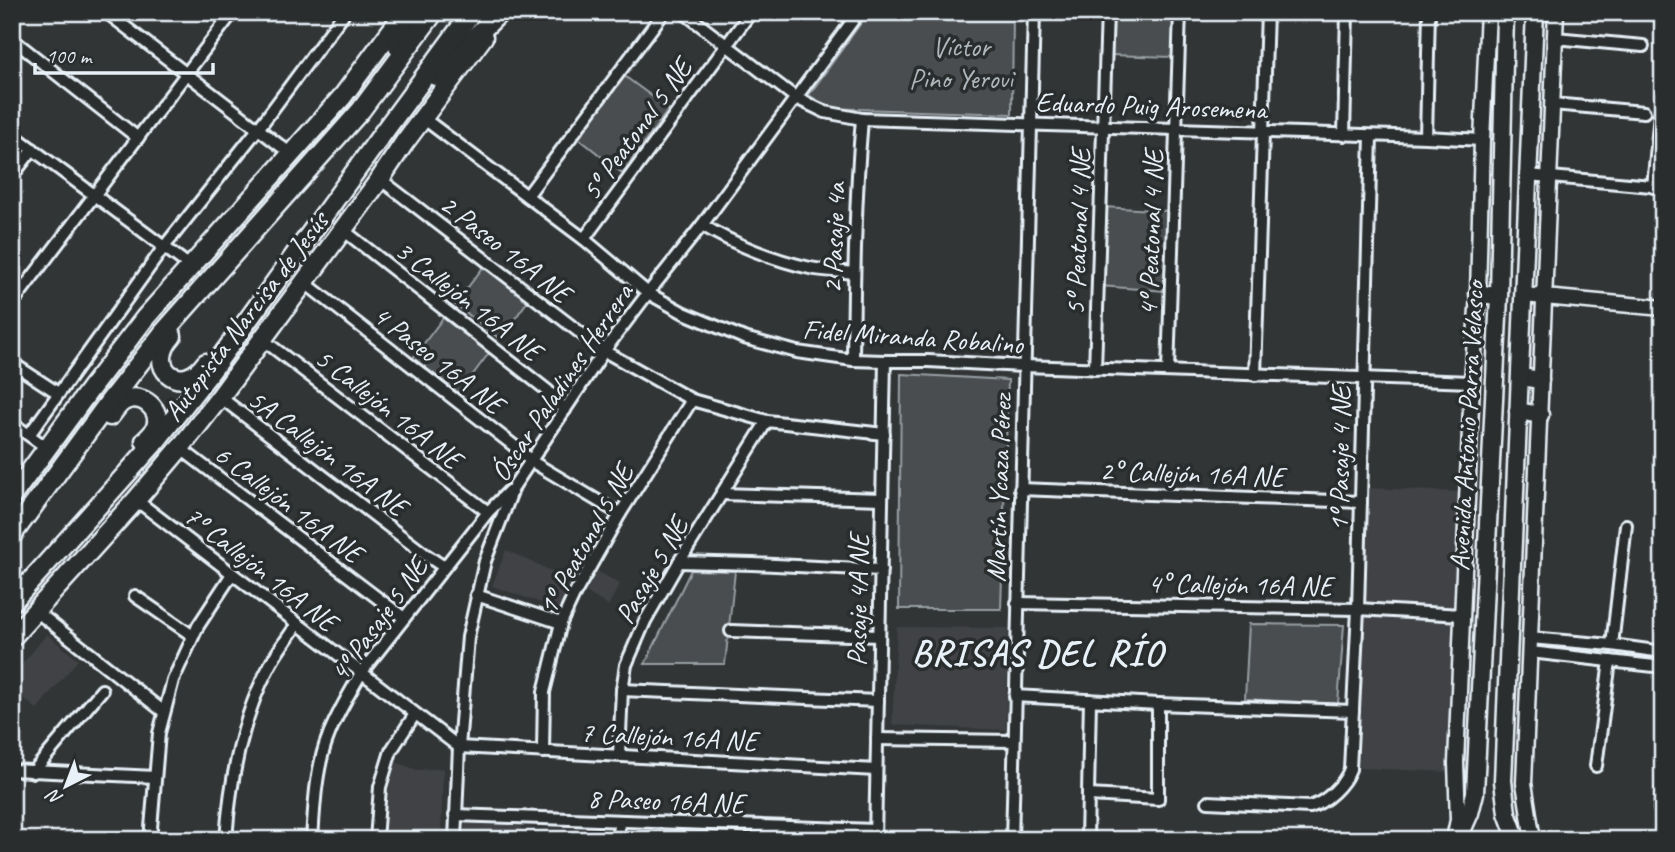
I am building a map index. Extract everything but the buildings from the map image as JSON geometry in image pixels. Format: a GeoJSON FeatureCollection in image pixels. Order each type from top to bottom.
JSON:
{"type":"FeatureCollection","features":[{"type":"Feature","properties":{"kind":"main road"},"geometry":{"type":"LineString","coordinates":[[12,496],[145,318],[343,96],[405,12]]}},
{"type":"Feature","properties":{"kind":"main road"},"geometry":{"type":"LineString","coordinates":[[369,100],[416,12]]}},
{"type":"Feature","properties":{"kind":"main road","name":"Autopista Narcisa de Jesús"},"geometry":{"type":"LineString","coordinates":[[12,535],[163,332],[369,100],[434,12]]}},
{"type":"Feature","properties":{"kind":"main road","name":"Autopista Narcisa de Jesús"},"geometry":{"type":"LineString","coordinates":[[12,602],[156,441],[211,371],[472,12]]}},
{"type":"Feature","properties":{"kind":"main road"},"geometry":{"type":"LineString","coordinates":[[393,118],[501,12]]}},
{"type":"Feature","properties":{"kind":"main road","name":"Autopista Narcisa de Jesús"},"geometry":{"type":"LineString","coordinates":[[12,637],[180,448],[501,12]]}},
{"type":"Feature","properties":{"kind":"main road","name":"Avenida Antonio Parra Velasco"},"geometry":{"type":"LineString","coordinates":[[1456,840],[1470,813],[1475,793],[1499,296],[1505,12]]}},
{"type":"Feature","properties":{"kind":"main road","name":"Avenida Antonio Parra Velasco"},"geometry":{"type":"LineString","coordinates":[[1517,840],[1507,813],[1503,781],[1535,12]]}},
{"type":"Feature","properties":{"kind":"main road"},"geometry":{"type":"LineString","coordinates":[[220,269],[209,295],[164,346],[162,361],[170,374],[182,379],[195,375],[239,317],[261,301]]}},
{"type":"Feature","properties":{"kind":"main road"},"geometry":{"type":"LineString","coordinates":[[1478,294],[1499,296]]}},
{"type":"Feature","properties":{"kind":"main road"},"geometry":{"type":"LineString","coordinates":[[1521,377],[1540,380]]}},
{"type":"Feature","properties":{"kind":"main road"},"geometry":{"type":"LineString","coordinates":[[61,469],[83,452],[120,403],[134,398],[148,402],[156,414],[155,428],[114,476],[101,503]]}},
{"type":"Feature","properties":{"kind":"main road"},"geometry":{"type":"LineString","coordinates":[[1518,411],[1540,415]]}},
{"type":"Feature","properties":{"kind":"street"},"geometry":{"type":"LineString","coordinates":[[106,12],[291,154]]}},
{"type":"Feature","properties":{"kind":"street"},"geometry":{"type":"LineString","coordinates":[[12,304],[233,12]]}},
{"type":"Feature","properties":{"kind":"street"},"geometry":{"type":"LineString","coordinates":[[29,435],[164,247],[258,129],[345,12]]}},
{"type":"Feature","properties":{"kind":"street"},"geometry":{"type":"LineString","coordinates":[[527,196],[664,12]]}},
{"type":"Feature","properties":{"kind":"street","name":"Eduardo Puig Arosemena"},"geometry":{"type":"LineString","coordinates":[[683,12],[796,98],[825,112],[862,119],[1482,140]]}},
{"type":"Feature","properties":{"kind":"street","name":"5º Peatonal 5 NE"},"geometry":{"type":"LineString","coordinates":[[584,239],[751,12]]}},
{"type":"Feature","properties":{"kind":"street","name":"Óscar Paladines Herrera"},"geometry":{"type":"LineString","coordinates":[[455,840],[468,637],[485,561],[514,486],[604,351],[702,225],[859,12]]}},
{"type":"Feature","properties":{"kind":"street","name":"Martín Ycaza Pérez"},"geometry":{"type":"LineString","coordinates":[[1012,840],[1034,12]]}},
{"type":"Feature","properties":{"kind":"street","name":"5º Peatonal 4 NE"},"geometry":{"type":"LineString","coordinates":[[1095,369],[1107,12]]}},
{"type":"Feature","properties":{"kind":"street","name":"4º Peatonal 4 NE"},"geometry":{"type":"LineString","coordinates":[[1168,371],[1180,12]]}},
{"type":"Feature","properties":{"kind":"street"},"geometry":{"type":"LineString","coordinates":[[1255,375],[1267,12]]}},
{"type":"Feature","properties":{"kind":"street"},"geometry":{"type":"LineString","coordinates":[[1344,135],[1347,12]]}},
{"type":"Feature","properties":{"kind":"street"},"geometry":{"type":"LineString","coordinates":[[1426,137],[1429,12]]}},
{"type":"Feature","properties":{"kind":"street","name":"Avenida Antonio Parra Velasco"},"geometry":{"type":"LineString","coordinates":[[1456,840],[1458,820],[1455,763],[1478,294],[1488,12]]}},
{"type":"Feature","properties":{"kind":"street"},"geometry":{"type":"LineString","coordinates":[[1534,840],[1524,783],[1556,12]]}},
{"type":"Feature","properties":{"kind":"street"},"geometry":{"type":"LineString","coordinates":[[1662,28],[1663,21]]}},
{"type":"Feature","properties":{"kind":"street"},"geometry":{"type":"LineString","coordinates":[[1555,38],[1643,46]]}},
{"type":"Feature","properties":{"kind":"street"},"geometry":{"type":"LineString","coordinates":[[12,39],[138,138]]}},
{"type":"Feature","properties":{"kind":"street"},"geometry":{"type":"LineString","coordinates":[[1552,104],[1644,112]]}},
{"type":"Feature","properties":{"kind":"street"},"geometry":{"type":"LineString","coordinates":[[1528,175],[1658,187],[1660,114]]}},
{"type":"Feature","properties":{"kind":"street","name":"Fidel Miranda Robalino"},"geometry":{"type":"LineString","coordinates":[[423,118],[584,239],[648,293],[684,313],[744,338],[797,352],[853,360],[1472,383]]}},
{"type":"Feature","properties":{"kind":"street","name":"2 Pasaje 4a"},"geometry":{"type":"LineString","coordinates":[[853,360],[854,273],[862,119]]}},
{"type":"Feature","properties":{"kind":"street"},"geometry":{"type":"LineString","coordinates":[[12,134],[191,267]]}},
{"type":"Feature","properties":{"kind":"street","name":"1º Pasaje 4 NE"},"geometry":{"type":"LineString","coordinates":[[1208,802],[1310,807],[1326,798],[1343,781],[1351,762],[1358,609],[1371,136]]}},
{"type":"Feature","properties":{"kind":"street"},"geometry":{"type":"LineString","coordinates":[[12,176],[33,149]]}},
{"type":"Feature","properties":{"kind":"street","name":"2 Paseo 16A NE"},"geometry":{"type":"LineString","coordinates":[[380,179],[604,351],[692,400],[767,421],[884,434]]}},
{"type":"Feature","properties":{"kind":"street"},"geometry":{"type":"LineString","coordinates":[[702,225],[724,239],[764,254],[810,268],[854,273]]}},
{"type":"Feature","properties":{"kind":"street","name":"3 Callejón 16A NE"},"geometry":{"type":"LineString","coordinates":[[342,229],[548,391],[565,410]]}},
{"type":"Feature","properties":{"kind":"street","name":"4 Paseo 16A NE"},"geometry":{"type":"LineString","coordinates":[[304,282],[531,461],[620,514]]}},
{"type":"Feature","properties":{"kind":"street"},"geometry":{"type":"LineString","coordinates":[[1523,295],[1663,309]]}},
{"type":"Feature","properties":{"kind":"street","name":"5 Callejón 16A NE"},"geometry":{"type":"LineString","coordinates":[[262,339],[488,512]]}},
{"type":"Feature","properties":{"kind":"street","name":"Pasaje 4A NE"},"geometry":{"type":"LineString","coordinates":[[875,835],[885,361]]}},
{"type":"Feature","properties":{"kind":"street"},"geometry":{"type":"LineString","coordinates":[[12,363],[58,393]]}},
{"type":"Feature","properties":{"kind":"street","name":"5A Callejón 16A NE"},"geometry":{"type":"LineString","coordinates":[[219,397],[444,567]]}},
{"type":"Feature","properties":{"kind":"street","name":"1º Peatonal 5 NE"},"geometry":{"type":"LineString","coordinates":[[543,752],[544,692],[561,623],[620,514],[692,400]]}},
{"type":"Feature","properties":{"kind":"street","name":"Pasaje 5 NE"},"geometry":{"type":"LineString","coordinates":[[620,755],[622,690],[626,665],[645,621],[767,421]]}},
{"type":"Feature","properties":{"kind":"street"},"geometry":{"type":"LineString","coordinates":[[12,423],[47,448]]}},
{"type":"Feature","properties":{"kind":"street","name":"6 Callejón 16A NE"},"geometry":{"type":"LineString","coordinates":[[180,448],[404,618]]}},
{"type":"Feature","properties":{"kind":"street","name":"4º Pasaje 5 NE"},"geometry":{"type":"LineString","coordinates":[[312,840],[319,775],[328,737],[361,673],[488,512],[514,486]]}},
{"type":"Feature","properties":{"kind":"street","name":"2° Callejón 16A NE"},"geometry":{"type":"LineString","coordinates":[[1020,489],[1361,502]]}},
{"type":"Feature","properties":{"kind":"street"},"geometry":{"type":"LineString","coordinates":[[722,494],[882,499]]}},
{"type":"Feature","properties":{"kind":"street","name":"7º Callejón 16A NE"},"geometry":{"type":"LineString","coordinates":[[136,500],[460,747]]}},
{"type":"Feature","properties":{"kind":"street"},"geometry":{"type":"LineString","coordinates":[[1612,645],[1626,525]]}},
{"type":"Feature","properties":{"kind":"street"},"geometry":{"type":"LineString","coordinates":[[679,562],[881,570]]}},
{"type":"Feature","properties":{"kind":"street"},"geometry":{"type":"LineString","coordinates":[[150,840],[159,733],[173,680],[198,626],[232,574]]}},
{"type":"Feature","properties":{"kind":"street"},"geometry":{"type":"LineString","coordinates":[[476,595],[561,623]]}},
{"type":"Feature","properties":{"kind":"street"},"geometry":{"type":"LineString","coordinates":[[135,596],[193,636]]}},
{"type":"Feature","properties":{"kind":"street","name":"4° Callejón 16A NE"},"geometry":{"type":"LineString","coordinates":[[1017,603],[1358,609],[1462,615]]}},
{"type":"Feature","properties":{"kind":"street"},"geometry":{"type":"LineString","coordinates":[[36,611],[164,712]]}},
{"type":"Feature","properties":{"kind":"street"},"geometry":{"type":"LineString","coordinates":[[226,840],[234,768],[251,708],[270,664],[298,624]]}},
{"type":"Feature","properties":{"kind":"street"},"geometry":{"type":"LineString","coordinates":[[731,631],[879,636]]}},
{"type":"Feature","properties":{"kind":"street"},"geometry":{"type":"LineString","coordinates":[[1530,645],[1612,645],[1663,652]]}},
{"type":"Feature","properties":{"kind":"street"},"geometry":{"type":"LineString","coordinates":[[1530,645],[1610,661],[1663,667]]}},
{"type":"Feature","properties":{"kind":"street"},"geometry":{"type":"LineString","coordinates":[[1596,766],[1610,661]]}},
{"type":"Feature","properties":{"kind":"street"},"geometry":{"type":"LineString","coordinates":[[33,772],[102,690]]}},
{"type":"Feature","properties":{"kind":"street"},"geometry":{"type":"LineString","coordinates":[[622,690],[878,701]]}},
{"type":"Feature","properties":{"kind":"street"},"geometry":{"type":"LineString","coordinates":[[1015,696],[1353,711]]}},
{"type":"Feature","properties":{"kind":"street"},"geometry":{"type":"LineString","coordinates":[[1087,840],[1090,700]]}},
{"type":"Feature","properties":{"kind":"street"},"geometry":{"type":"LineString","coordinates":[[1089,795],[1158,799],[1158,704]]}},
{"type":"Feature","properties":{"kind":"street"},"geometry":{"type":"LineString","coordinates":[[376,840],[380,787],[391,751],[415,714]]}},
{"type":"Feature","properties":{"kind":"street"},"geometry":{"type":"LineString","coordinates":[[877,739],[1013,741]]}},
{"type":"Feature","properties":{"kind":"street","name":"7 Callejón 16A NE"},"geometry":{"type":"LineString","coordinates":[[460,747],[876,770]]}},
{"type":"Feature","properties":{"kind":"street"},"geometry":{"type":"LineString","coordinates":[[12,770],[155,777]]}},
{"type":"Feature","properties":{"kind":"street"},"geometry":{"type":"LineString","coordinates":[[1662,809],[1663,786]]}},
{"type":"Feature","properties":{"kind":"street","name":"8 Paseo 16A NE"},"geometry":{"type":"LineString","coordinates":[[455,815],[757,826],[875,835]]}},
{"type":"Feature","properties":{"kind":"street"},"geometry":{"type":"LineString","coordinates":[[618,840],[619,821]]}},
{"type":"Feature","properties":{"kind":"street"},"geometry":{"type":"LineString","coordinates":[[757,826],[757,840]]}},
{"type":"Feature","properties":{"kind":"shaded area"},"geometry":{"type":"Polygon","coordinates":[[[1368,488],[1458,492],[1449,772],[1359,768],[1368,488]]]}},
{"type":"Feature","properties":{"kind":"shaded area"},"geometry":{"type":"Polygon","coordinates":[[[506,550],[575,582],[561,608],[492,586],[506,550]]]}},
{"type":"Feature","properties":{"kind":"shaded area"},"geometry":{"type":"Polygon","coordinates":[[[597,571],[620,584],[608,606],[586,592],[597,571]]]}},
{"type":"Feature","properties":{"kind":"shaded area"},"geometry":{"type":"Polygon","coordinates":[[[897,627],[1008,628],[1006,730],[892,725],[897,627]]]}},
{"type":"Feature","properties":{"kind":"shaded area"},"geometry":{"type":"Polygon","coordinates":[[[47,634],[78,660],[37,709],[12,690],[12,676],[47,634]]]}},
{"type":"Feature","properties":{"kind":"shaded area"},"geometry":{"type":"Polygon","coordinates":[[[396,762],[417,770],[443,768],[441,840],[385,840],[385,796],[396,762]]]}},
{"type":"Feature","properties":{"kind":"shaded area"},"geometry":{"type":"Polygon","coordinates":[[[465,822],[521,824],[520,840],[465,840],[465,822]]]}},
{"type":"Feature","properties":{"kind":"green space","name":"Víctor Pino Yerovi"},"geometry":{"type":"Polygon","coordinates":[[[869,12],[1013,12],[1012,114],[827,108],[809,95],[869,12]]]}},
{"type":"Feature","properties":{"kind":"green space"},"geometry":{"type":"Polygon","coordinates":[[[1111,12],[1174,12],[1172,57],[1110,55],[1111,12]]]}},
{"type":"Feature","properties":{"kind":"green space"},"geometry":{"type":"Polygon","coordinates":[[[623,75],[669,109],[622,173],[577,137],[623,75]]]}},
{"type":"Feature","properties":{"kind":"green space"},"geometry":{"type":"Polygon","coordinates":[[[1104,207],[1168,211],[1165,291],[1100,286],[1104,207]]]}},
{"type":"Feature","properties":{"kind":"green space"},"geometry":{"type":"Polygon","coordinates":[[[485,265],[530,298],[500,339],[455,304],[485,265]]]}},
{"type":"Feature","properties":{"kind":"green space"},"geometry":{"type":"Polygon","coordinates":[[[443,318],[489,353],[459,393],[413,358],[443,318]]]}},
{"type":"Feature","properties":{"kind":"green space"},"geometry":{"type":"Polygon","coordinates":[[[901,374],[1008,380],[1001,609],[899,609],[901,374]]]}},
{"type":"Feature","properties":{"kind":"green space"},"geometry":{"type":"Polygon","coordinates":[[[691,570],[735,571],[725,664],[645,664],[691,570]]]}},
{"type":"Feature","properties":{"kind":"green space"},"geometry":{"type":"Polygon","coordinates":[[[1249,624],[1344,625],[1338,704],[1245,699],[1249,624]]]}},
{"type":"Feature","properties":{"kind":"district","name":"BRISAS DEL RÍO"},"geometry":{"type":"Point","coordinates":[1038,653]}}]}
